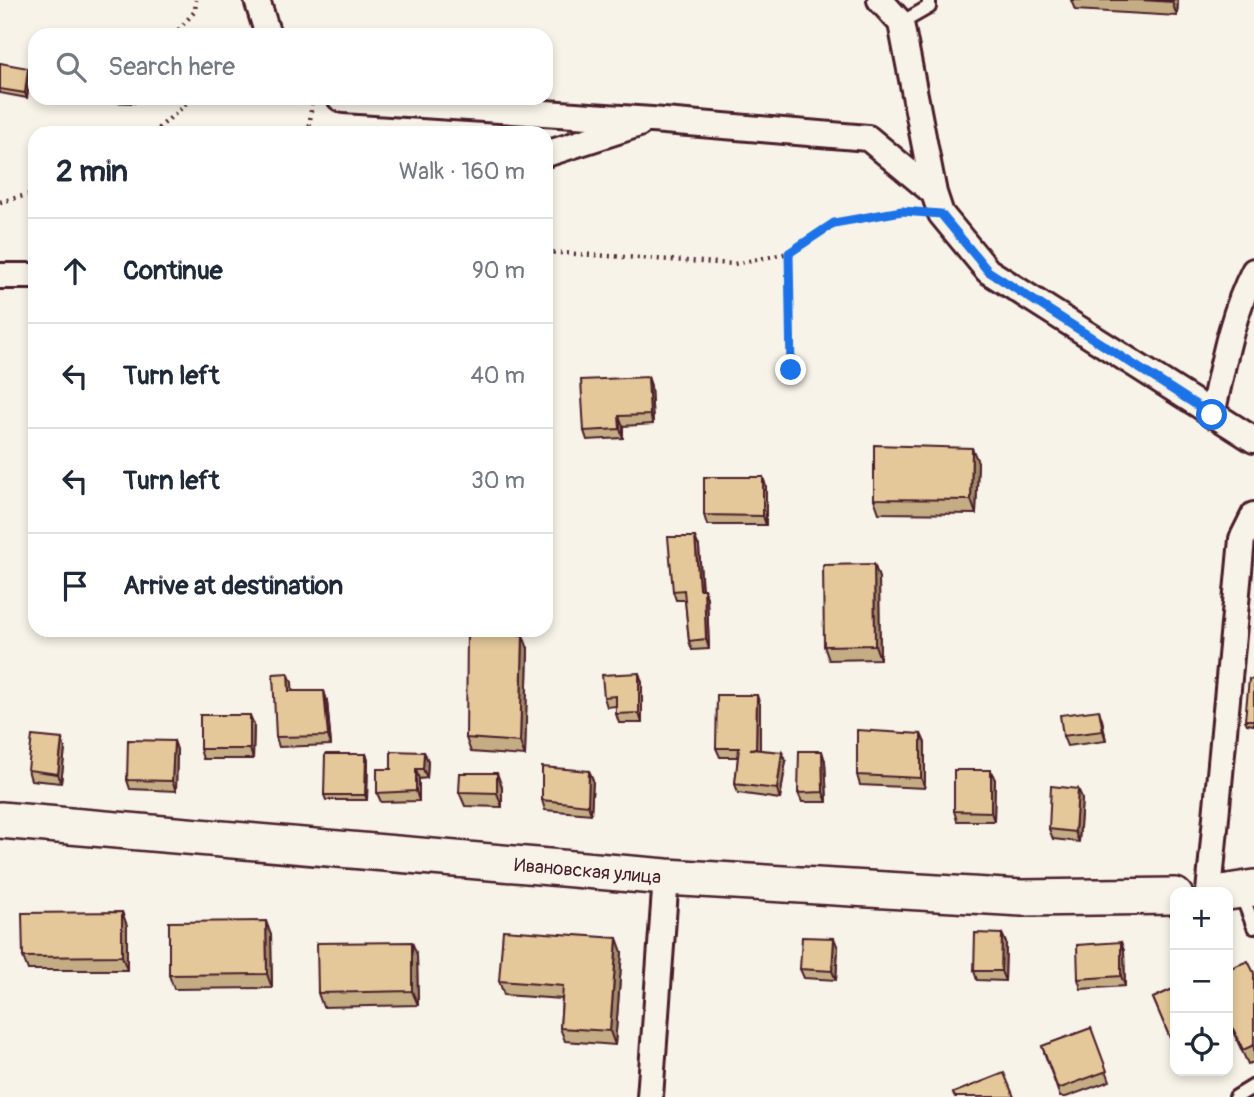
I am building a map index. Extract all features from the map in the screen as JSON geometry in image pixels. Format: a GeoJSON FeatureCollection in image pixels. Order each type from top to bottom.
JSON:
{"type":"FeatureCollection","features":[{"type":"Feature","properties":{"kind":"main road","name":"Ивановская улица"},"geometry":{"type":"LineString","coordinates":[[0,820],[666,877],[1022,898],[1170,896]]}},
{"type":"Feature","properties":{"kind":"street"},"geometry":{"type":"LineString","coordinates":[[245,0],[257,0],[266,28]]}},
{"type":"Feature","properties":{"kind":"street"},"geometry":{"type":"LineString","coordinates":[[880,0],[901,23],[937,204]]}},
{"type":"Feature","properties":{"kind":"street"},"geometry":{"type":"LineString","coordinates":[[421,105],[868,138],[937,204],[988,271],[1254,440]]}},
{"type":"Feature","properties":{"kind":"street"},"geometry":{"type":"LineString","coordinates":[[553,152],[652,120]]}},
{"type":"Feature","properties":{"kind":"street"},"geometry":{"type":"LineString","coordinates":[[1212,415],[1233,318],[1254,271]]}},
{"type":"Feature","properties":{"kind":"street"},"geometry":{"type":"LineString","coordinates":[[0,276],[28,276]]}},
{"type":"Feature","properties":{"kind":"street"},"geometry":{"type":"LineString","coordinates":[[1233,891],[1241,539],[1254,515]]}},
{"type":"Feature","properties":{"kind":"street"},"geometry":{"type":"LineString","coordinates":[[650,1097],[666,877]]}},
{"type":"Feature","properties":{"kind":"lane"},"geometry":{"type":"LineString","coordinates":[[901,23],[929,7],[929,0]]}},
{"type":"Feature","properties":{"kind":"lane"},"geometry":{"type":"LineString","coordinates":[[1233,318],[1254,303]]}},
{"type":"Feature","properties":{"kind":"lane"},"geometry":{"type":"LineString","coordinates":[[1233,891],[1254,927]]}},
{"type":"Feature","properties":{"kind":"lane"},"geometry":{"type":"LineString","coordinates":[[1236,1097],[1254,1086]]}},
{"type":"Feature","properties":{"kind":"path"},"geometry":{"type":"LineString","coordinates":[[180,28],[195,11],[195,0]]}},
{"type":"Feature","properties":{"kind":"path"},"geometry":{"type":"LineString","coordinates":[[161,126],[185,105]]}},
{"type":"Feature","properties":{"kind":"path"},"geometry":{"type":"LineString","coordinates":[[310,126],[311,105]]}},
{"type":"Feature","properties":{"kind":"path"},"geometry":{"type":"LineString","coordinates":[[0,202],[28,195]]}},
{"type":"Feature","properties":{"kind":"path"},"geometry":{"type":"LineString","coordinates":[[553,252],[734,264],[789,253],[834,223],[937,204]]}},
{"type":"Feature","properties":{"kind":"path"},"geometry":{"type":"LineString","coordinates":[[789,253],[791,370]]}},
{"type":"Feature","properties":{"kind":"building"},"geometry":{"type":"Polygon","coordinates":[[[1141,0],[1172,0],[1172,2],[1141,0]]]}},
{"type":"Feature","properties":{"kind":"building"},"geometry":{"type":"Polygon","coordinates":[[[0,63],[28,68],[25,93],[0,89],[0,63]]]}},
{"type":"Feature","properties":{"kind":"building"},"geometry":{"type":"Polygon","coordinates":[[[648,377],[650,415],[619,416],[620,429],[584,431],[581,380],[648,377]]]}},
{"type":"Feature","properties":{"kind":"building"},"geometry":{"type":"Polygon","coordinates":[[[874,445],[972,448],[971,500],[874,499],[874,445]]]}},
{"type":"Feature","properties":{"kind":"building"},"geometry":{"type":"Polygon","coordinates":[[[704,477],[763,477],[763,516],[704,515],[704,477]]]}},
{"type":"Feature","properties":{"kind":"building"},"geometry":{"type":"Polygon","coordinates":[[[668,537],[695,537],[699,589],[704,589],[706,639],[689,641],[684,590],[673,591],[668,537]]]}},
{"type":"Feature","properties":{"kind":"building"},"geometry":{"type":"Polygon","coordinates":[[[874,564],[875,645],[824,646],[823,565],[874,564]]]}},
{"type":"Feature","properties":{"kind":"building"},"geometry":{"type":"Polygon","coordinates":[[[467,637],[523,637],[520,742],[466,738],[467,637]]]}},
{"type":"Feature","properties":{"kind":"building"},"geometry":{"type":"Polygon","coordinates":[[[288,673],[289,691],[324,691],[328,736],[276,737],[273,674],[288,673]]]}},
{"type":"Feature","properties":{"kind":"building"},"geometry":{"type":"Polygon","coordinates":[[[639,673],[639,713],[616,714],[616,696],[604,697],[602,675],[639,673]]]}},
{"type":"Feature","properties":{"kind":"building"},"geometry":{"type":"Polygon","coordinates":[[[1249,679],[1254,680],[1254,720],[1245,720],[1249,679]]]}},
{"type":"Feature","properties":{"kind":"building"},"geometry":{"type":"Polygon","coordinates":[[[717,695],[757,695],[756,748],[750,749],[782,752],[777,789],[735,784],[739,748],[716,748],[717,695]]]}},
{"type":"Feature","properties":{"kind":"building"},"geometry":{"type":"Polygon","coordinates":[[[1099,710],[1103,731],[1063,736],[1060,715],[1099,710]]]}},
{"type":"Feature","properties":{"kind":"building"},"geometry":{"type":"Polygon","coordinates":[[[200,715],[250,715],[250,749],[200,749],[200,715]]]}},
{"type":"Feature","properties":{"kind":"building"},"geometry":{"type":"Polygon","coordinates":[[[857,730],[921,734],[921,778],[857,775],[857,730]]]}},
{"type":"Feature","properties":{"kind":"building"},"geometry":{"type":"Polygon","coordinates":[[[32,736],[62,739],[58,774],[28,770],[32,736]]]}},
{"type":"Feature","properties":{"kind":"building"},"geometry":{"type":"Polygon","coordinates":[[[128,740],[174,741],[172,781],[127,780],[128,740]]]}},
{"type":"Feature","properties":{"kind":"building"},"geometry":{"type":"Polygon","coordinates":[[[391,751],[424,752],[423,769],[416,769],[416,791],[377,793],[377,769],[391,769],[391,751]]]}},
{"type":"Feature","properties":{"kind":"building"},"geometry":{"type":"Polygon","coordinates":[[[799,751],[822,751],[823,792],[798,793],[799,751]]]}},
{"type":"Feature","properties":{"kind":"building"},"geometry":{"type":"Polygon","coordinates":[[[325,754],[366,754],[365,795],[324,795],[325,754]]]}},
{"type":"Feature","properties":{"kind":"building"},"geometry":{"type":"Polygon","coordinates":[[[542,767],[589,771],[588,805],[542,800],[542,767]]]}},
{"type":"Feature","properties":{"kind":"building"},"geometry":{"type":"Polygon","coordinates":[[[954,770],[991,770],[991,812],[954,811],[954,770]]]}},
{"type":"Feature","properties":{"kind":"building"},"geometry":{"type":"Polygon","coordinates":[[[460,773],[497,773],[497,793],[459,792],[460,773]]]}},
{"type":"Feature","properties":{"kind":"building"},"geometry":{"type":"Polygon","coordinates":[[[1051,786],[1078,789],[1075,832],[1049,829],[1051,786]]]}},
{"type":"Feature","properties":{"kind":"building"},"geometry":{"type":"Polygon","coordinates":[[[122,912],[122,956],[23,957],[22,913],[122,912]]]}},
{"type":"Feature","properties":{"kind":"building"},"geometry":{"type":"Polygon","coordinates":[[[266,921],[267,974],[169,975],[169,922],[266,921]]]}},
{"type":"Feature","properties":{"kind":"building"},"geometry":{"type":"Polygon","coordinates":[[[503,930],[617,938],[610,1031],[560,1028],[563,986],[499,981],[503,930]]]}},
{"type":"Feature","properties":{"kind":"building"},"geometry":{"type":"Polygon","coordinates":[[[975,933],[1002,934],[1001,971],[974,971],[975,933]]]}},
{"type":"Feature","properties":{"kind":"building"},"geometry":{"type":"Polygon","coordinates":[[[802,937],[834,938],[832,971],[800,969],[802,937]]]}},
{"type":"Feature","properties":{"kind":"building"},"geometry":{"type":"Polygon","coordinates":[[[412,942],[412,991],[318,993],[317,943],[412,942]]]}},
{"type":"Feature","properties":{"kind":"building"},"geometry":{"type":"Polygon","coordinates":[[[1121,942],[1121,976],[1078,979],[1077,945],[1121,942]]]}},
{"type":"Feature","properties":{"kind":"building"},"geometry":{"type":"Polygon","coordinates":[[[1248,961],[1254,973],[1254,1045],[1243,1050],[1233,1029],[1233,967],[1248,961]]]}},
{"type":"Feature","properties":{"kind":"building"},"geometry":{"type":"Polygon","coordinates":[[[1170,990],[1170,1038],[1153,998],[1170,990]]]}},
{"type":"Feature","properties":{"kind":"building"},"geometry":{"type":"Polygon","coordinates":[[[1091,1028],[1107,1071],[1058,1089],[1042,1046],[1091,1028]]]}},
{"type":"Feature","properties":{"kind":"building"},"geometry":{"type":"Polygon","coordinates":[[[1004,1073],[1014,1097],[955,1097],[953,1093],[1004,1073]]]}},
{"type":"Feature","properties":{"kind":"route"},"geometry":{"type":"LineString","coordinates":[[791,370],[789,253],[834,223],[902,211],[941,214],[988,271],[1212,415]]}}]}
